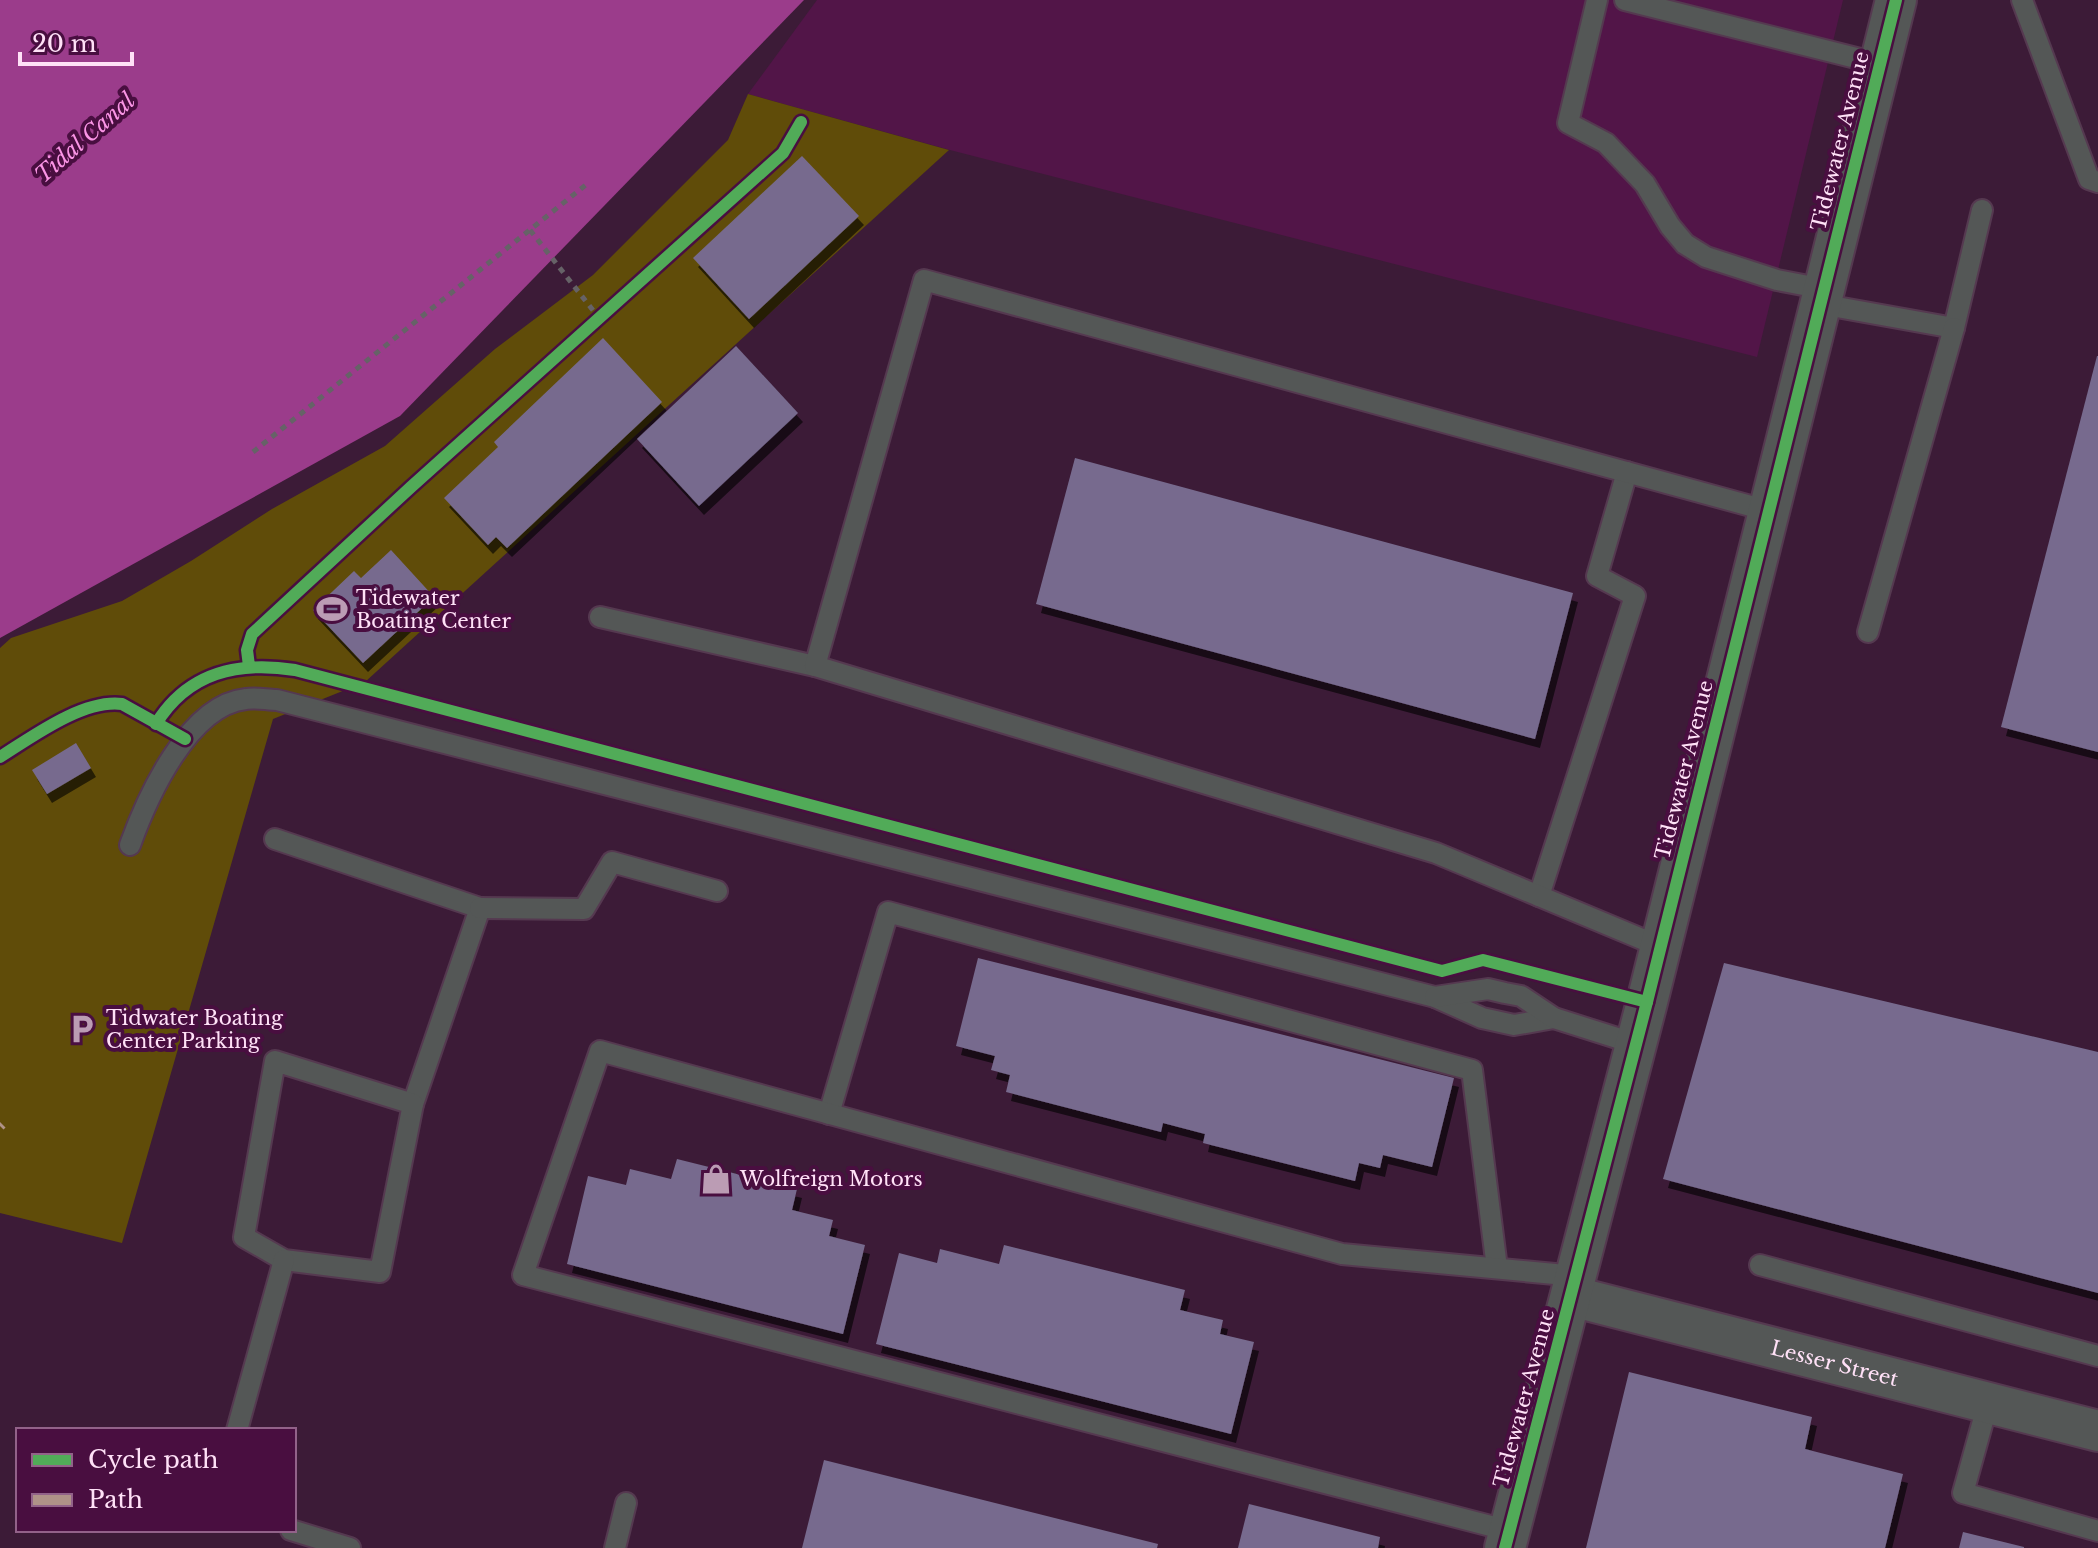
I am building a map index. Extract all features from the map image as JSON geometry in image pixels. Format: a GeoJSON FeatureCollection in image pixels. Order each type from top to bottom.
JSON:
{"type":"FeatureCollection","features":[{"type":"Feature","properties":{"kind":"street","name":"Tidewater Avenue"},"geometry":{"type":"LineString","coordinates":[[1508,1539],[1661,947],[1896,0]]}},
{"type":"Feature","properties":{"kind":"street","name":"Lesser Street"},"geometry":{"type":"LineString","coordinates":[[1574,1286],[2098,1431]]}},
{"type":"Feature","properties":{"kind":"lane"},"geometry":{"type":"LineString","coordinates":[[1597,0],[1568,123],[1606,143],[1645,184],[1670,226],[1685,244],[1706,257],[1822,297],[1954,328]]}},
{"type":"Feature","properties":{"kind":"lane"},"geometry":{"type":"LineString","coordinates":[[1625,0],[1880,64]]}},
{"type":"Feature","properties":{"kind":"lane"},"geometry":{"type":"LineString","coordinates":[[2022,0],[2089,179],[2098,182]]}},
{"type":"Feature","properties":{"kind":"lane"},"geometry":{"type":"LineString","coordinates":[[1868,632],[1954,328],[1982,210]]}},
{"type":"Feature","properties":{"kind":"lane"},"geometry":{"type":"LineString","coordinates":[[815,666],[924,280],[1769,511]]}},
{"type":"Feature","properties":{"kind":"lane"},"geometry":{"type":"LineString","coordinates":[[1539,896],[1635,596],[1597,576],[1627,472]]}},
{"type":"Feature","properties":{"kind":"lane"},"geometry":{"type":"LineString","coordinates":[[600,617],[815,666],[1436,853],[1661,947]]}},
{"type":"Feature","properties":{"kind":"lane"},"geometry":{"type":"LineString","coordinates":[[130,845],[143,808],[193,728],[218,709],[244,699],[277,700],[1435,997],[1482,1018],[1514,1025],[1554,1018]]}},
{"type":"Feature","properties":{"kind":"lane"},"geometry":{"type":"LineString","coordinates":[[275,839],[480,908],[584,909],[612,862],[717,891]]}},
{"type":"Feature","properties":{"kind":"lane"},"geometry":{"type":"LineString","coordinates":[[413,1104],[275,1061],[244,1237],[284,1260],[380,1272],[413,1104],[480,908]]}},
{"type":"Feature","properties":{"kind":"lane"},"geometry":{"type":"LineString","coordinates":[[829,1114],[888,912],[1472,1070],[1497,1268]]}},
{"type":"Feature","properties":{"kind":"lane"},"geometry":{"type":"LineString","coordinates":[[1435,997],[1488,989],[1521,996],[1554,1018],[1636,1044]]}},
{"type":"Feature","properties":{"kind":"lane"},"geometry":{"type":"LineString","coordinates":[[1508,1539],[523,1275],[600,1051],[1342,1254],[1497,1268],[1574,1286]]}},
{"type":"Feature","properties":{"kind":"lane"},"geometry":{"type":"LineString","coordinates":[[238,1428],[284,1260]]}},
{"type":"Feature","properties":{"kind":"lane"},"geometry":{"type":"LineString","coordinates":[[1760,1265],[2098,1356]]}},
{"type":"Feature","properties":{"kind":"lane"},"geometry":{"type":"LineString","coordinates":[[1988,1403],[1963,1493],[2098,1531]]}},
{"type":"Feature","properties":{"kind":"lane"},"geometry":{"type":"LineString","coordinates":[[615,1548],[626,1503]]}},
{"type":"Feature","properties":{"kind":"lane"},"geometry":{"type":"LineString","coordinates":[[296,1532],[350,1548]]}},
{"type":"Feature","properties":{"kind":"path"},"geometry":{"type":"LineString","coordinates":[[253,452],[587,184]]}},
{"type":"Feature","properties":{"kind":"path"},"geometry":{"type":"LineString","coordinates":[[530,230],[599,318]]}},
{"type":"Feature","properties":{"kind":"shaded area"},"geometry":{"type":"Polygon","coordinates":[[[817,0],[1843,0],[1757,357],[950,150],[748,94],[817,0]]]}},
{"type":"Feature","properties":{"kind":"shaded area"},"geometry":{"type":"Polygon","coordinates":[[[748,94],[949,150],[365,682],[273,719],[122,1243],[0,1213],[0,648],[11,638],[122,601],[272,509],[385,446],[495,349],[593,275],[728,140],[748,94]]]}},
{"type":"Feature","properties":{"kind":"water","name":"Tidal Canal"},"geometry":{"type":"Polygon","coordinates":[[[0,0],[804,0],[400,416],[0,638],[0,0]]]}},
{"type":"Feature","properties":{"kind":"building"},"geometry":{"type":"Polygon","coordinates":[[[802,156],[859,216],[749,319],[693,258],[802,156]]]}},
{"type":"Feature","properties":{"kind":"building"},"geometry":{"type":"Polygon","coordinates":[[[603,338],[662,402],[507,548],[496,537],[488,545],[444,498],[498,447],[494,442],[603,338]]]}},
{"type":"Feature","properties":{"kind":"building"},"geometry":{"type":"Polygon","coordinates":[[[736,346],[798,413],[699,506],[637,439],[736,346]]]}},
{"type":"Feature","properties":{"kind":"building"},"geometry":{"type":"Polygon","coordinates":[[[2098,356],[2098,752],[2001,727],[2098,356]]]}},
{"type":"Feature","properties":{"kind":"building"},"geometry":{"type":"Polygon","coordinates":[[[1075,458],[1573,593],[1535,739],[1036,604],[1075,458]]]}},
{"type":"Feature","properties":{"kind":"building"},"geometry":{"type":"Polygon","coordinates":[[[391,550],[434,597],[363,663],[313,610],[354,571],[361,578],[391,550]]]}},
{"type":"Feature","properties":{"kind":"building"},"geometry":{"type":"Polygon","coordinates":[[[76,743],[91,768],[47,794],[32,770],[76,743]]]}},
{"type":"Feature","properties":{"kind":"building"},"geometry":{"type":"Polygon","coordinates":[[[978,958],[1454,1078],[1432,1167],[1383,1155],[1380,1168],[1359,1163],[1355,1181],[1203,1143],[1205,1134],[1163,1123],[1161,1132],[1006,1092],[1010,1075],[991,1070],[995,1056],[956,1046],[978,958]]]}},
{"type":"Feature","properties":{"kind":"building"},"geometry":{"type":"Polygon","coordinates":[[[1724,963],[2098,1052],[2098,1293],[1663,1179],[1724,963]]]}},
{"type":"Feature","properties":{"kind":"building"},"geometry":{"type":"Polygon","coordinates":[[[677,1159],[797,1189],[792,1210],[833,1220],[829,1236],[865,1245],[843,1334],[567,1264],[588,1176],[626,1185],[630,1169],[671,1179],[677,1159]]]}},
{"type":"Feature","properties":{"kind":"building"},"geometry":{"type":"Polygon","coordinates":[[[1004,1245],[1185,1290],[1180,1310],[1223,1320],[1220,1334],[1254,1342],[1231,1434],[876,1344],[899,1253],[937,1263],[940,1249],[999,1264],[1004,1245]]]}},
{"type":"Feature","properties":{"kind":"building"},"geometry":{"type":"Polygon","coordinates":[[[1629,1372],[1812,1417],[1805,1449],[1903,1474],[1885,1548],[1586,1548],[1629,1372]]]}},
{"type":"Feature","properties":{"kind":"building"},"geometry":{"type":"Polygon","coordinates":[[[824,1460],[1158,1544],[1157,1548],[802,1548],[824,1460]]]}},
{"type":"Feature","properties":{"kind":"building"},"geometry":{"type":"Polygon","coordinates":[[[1249,1504],[1380,1537],[1378,1548],[1238,1548],[1249,1504]]]}},
{"type":"Feature","properties":{"kind":"building"},"geometry":{"type":"Polygon","coordinates":[[[1963,1532],[2024,1547],[2024,1548],[1959,1548],[1963,1532]]]}},
{"type":"Feature","properties":{"kind":"cycle path"},"geometry":{"type":"LineString","coordinates":[[1505,1548],[1647,1002],[1896,0]]}},
{"type":"Feature","properties":{"kind":"cycle path"},"geometry":{"type":"LineString","coordinates":[[249,666],[247,650],[252,634],[783,153],[801,122]]}},
{"type":"Feature","properties":{"kind":"cycle path"},"geometry":{"type":"LineString","coordinates":[[156,724],[183,692],[216,674],[254,667],[295,670],[1442,971],[1483,960],[1647,1002]]}},
{"type":"Feature","properties":{"kind":"cycle path"},"geometry":{"type":"LineString","coordinates":[[0,757],[58,721],[91,707],[107,704],[122,704],[185,739]]}},
{"type":"Feature","properties":{"kind":"place","name":"Tidewater Boating Center"},"geometry":{"type":"Point","coordinates":[332,609]}},
{"type":"Feature","properties":{"kind":"place","name":"Tidwater Boating Center Parking"},"geometry":{"type":"Point","coordinates":[82,1029]}},
{"type":"Feature","properties":{"kind":"place","name":"Wolfreign Motors"},"geometry":{"type":"Point","coordinates":[716,1179]}}]}
